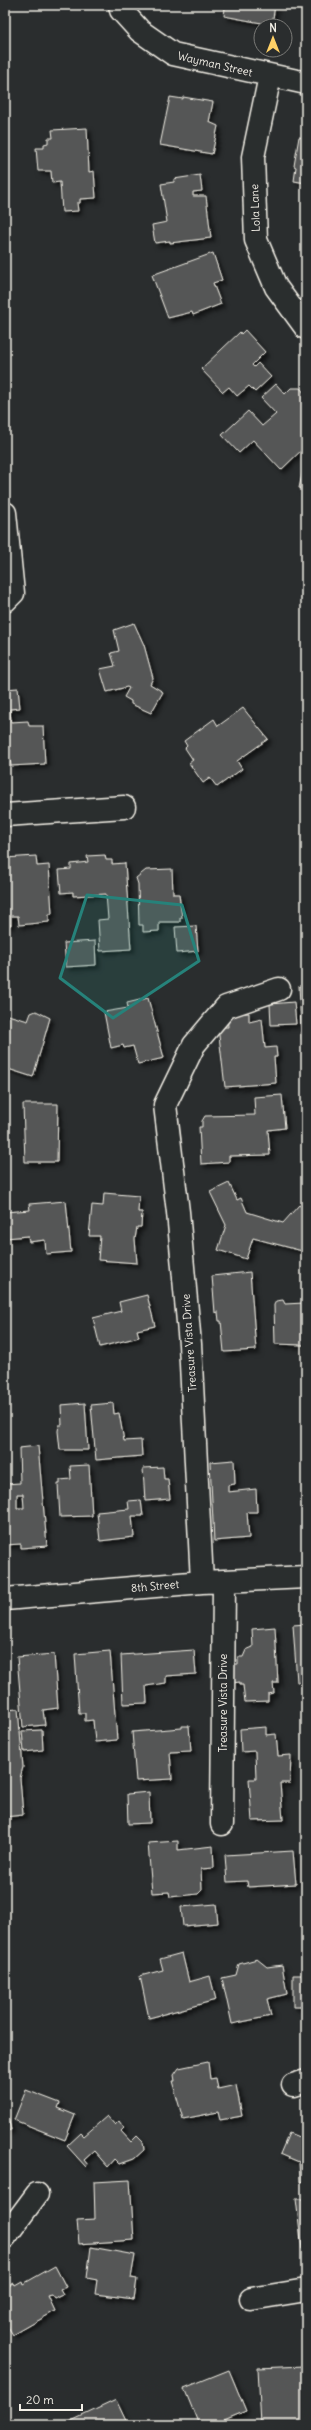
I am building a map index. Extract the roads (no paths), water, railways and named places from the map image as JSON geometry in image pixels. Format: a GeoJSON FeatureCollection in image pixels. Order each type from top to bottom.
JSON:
{"type":"FeatureCollection","features":[{"type":"Feature","properties":{"kind":"street","name":"Wayman Street"},"geometry":{"type":"LineString","coordinates":[[120,5],[121,10],[140,31],[173,54],[306,83]]}},
{"type":"Feature","properties":{"kind":"street","name":"Lola Lane"},"geometry":{"type":"LineString","coordinates":[[270,76],[253,157],[256,240],[276,287],[306,328]]}},
{"type":"Feature","properties":{"kind":"street"},"geometry":{"type":"LineString","coordinates":[[5,513],[13,593],[5,601]]}},
{"type":"Feature","properties":{"kind":"street"},"geometry":{"type":"LineString","coordinates":[[5,815],[124,807]]}},
{"type":"Feature","properties":{"kind":"street","name":"Treasure Vista Drive"},"geometry":{"type":"LineString","coordinates":[[202,1582],[190,1344],[178,1212],[165,1105],[194,1045],[226,1007],[279,989]]}},
{"type":"Feature","properties":{"kind":"street","name":"8th Street"},"geometry":{"type":"LineString","coordinates":[[5,1599],[202,1582],[306,1577]]}},
{"type":"Feature","properties":{"kind":"street","name":"Treasure Vista Drive"},"geometry":{"type":"LineString","coordinates":[[222,1824],[224,1582]]}},
{"type":"Feature","properties":{"kind":"street"},"geometry":{"type":"LineString","coordinates":[[5,2237],[36,2194]]}},
{"type":"Feature","properties":{"kind":"street"},"geometry":{"type":"LineString","coordinates":[[251,2299],[306,2290]]}}]}
